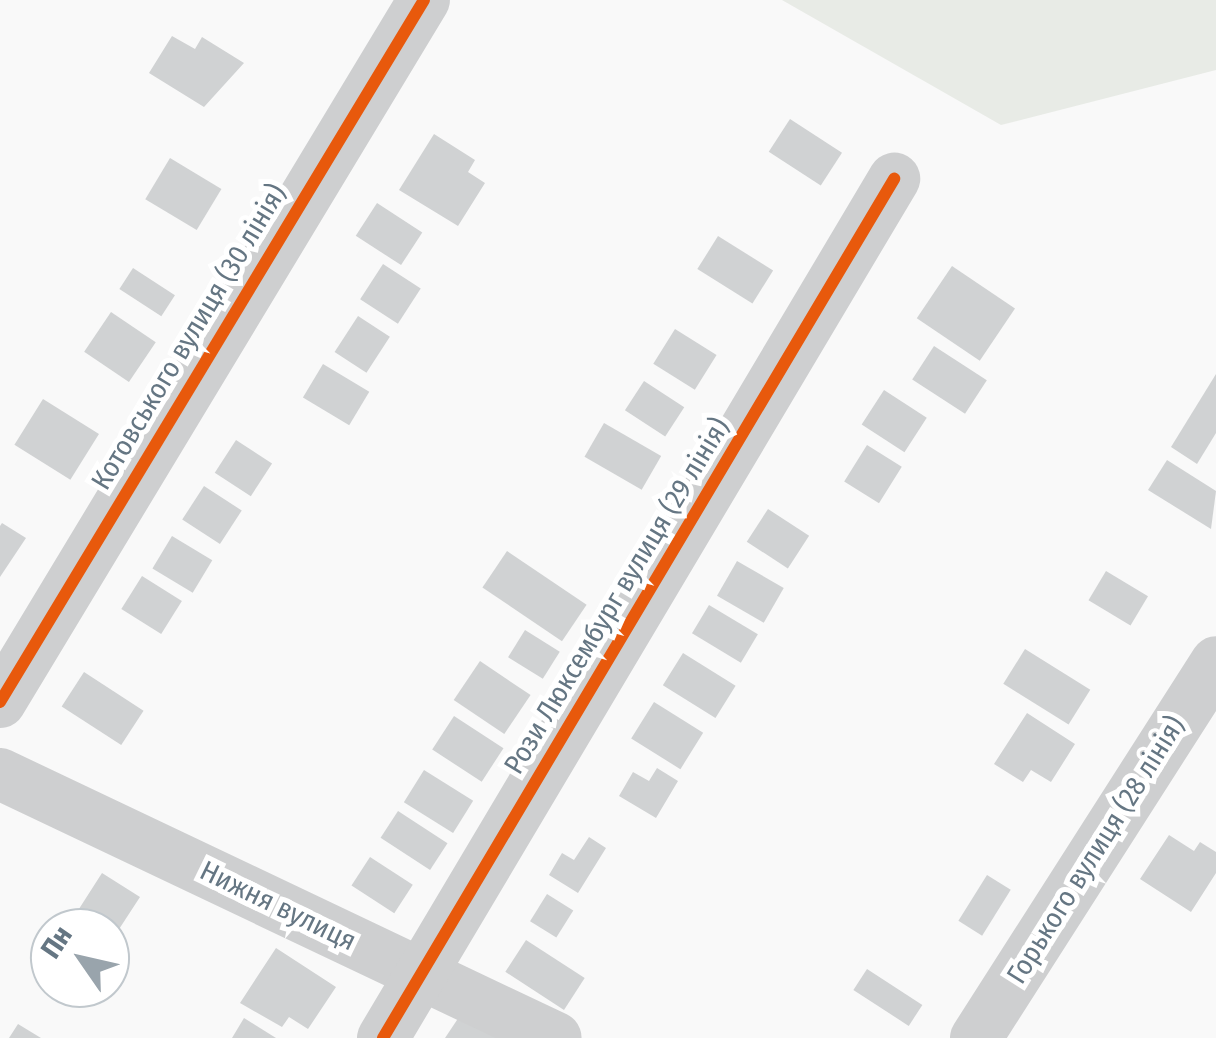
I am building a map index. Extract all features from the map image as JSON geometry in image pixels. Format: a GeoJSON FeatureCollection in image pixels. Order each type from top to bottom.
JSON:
{"type":"FeatureCollection","features":[{"type":"Feature","properties":{"kind":"street","name":"Котовського вулиця (30 лiнiя)"},"geometry":{"type":"LineString","coordinates":[[0,702],[424,0]]}},
{"type":"Feature","properties":{"kind":"street","name":"Рози Люксембург вулиця (29 лiнiя)"},"geometry":{"type":"LineString","coordinates":[[383,1038],[894,180]]}},
{"type":"Feature","properties":{"kind":"street","name":"Горького вулиця (28 лiнiя)"},"geometry":{"type":"LineString","coordinates":[[976,1038],[1216,662]]}},
{"type":"Feature","properties":{"kind":"street","name":"Нижня вулиця"},"geometry":{"type":"LineString","coordinates":[[0,774],[556,1038]]}},
{"type":"Feature","properties":{"kind":"shaded area"},"geometry":{"type":"Polygon","coordinates":[[[782,0],[1216,0],[1216,70],[1001,125],[782,0]]]}},
{"type":"Feature","properties":{"kind":"building"},"geometry":{"type":"Polygon","coordinates":[[[172,36],[195,49],[202,37],[244,63],[204,107],[149,73],[172,36]]]}},
{"type":"Feature","properties":{"kind":"building"},"geometry":{"type":"Polygon","coordinates":[[[790,119],[842,153],[821,185],[769,152],[790,119]]]}},
{"type":"Feature","properties":{"kind":"building"},"geometry":{"type":"Polygon","coordinates":[[[434,134],[475,160],[468,172],[485,183],[458,226],[399,190],[434,134]]]}},
{"type":"Feature","properties":{"kind":"building"},"geometry":{"type":"Polygon","coordinates":[[[170,158],[221,189],[197,230],[145,199],[170,158]]]}},
{"type":"Feature","properties":{"kind":"building"},"geometry":{"type":"Polygon","coordinates":[[[377,203],[422,232],[401,265],[356,236],[377,203]]]}},
{"type":"Feature","properties":{"kind":"building"},"geometry":{"type":"Polygon","coordinates":[[[718,236],[773,270],[752,304],[697,269],[718,236]]]}},
{"type":"Feature","properties":{"kind":"building"},"geometry":{"type":"Polygon","coordinates":[[[383,264],[421,289],[398,324],[360,299],[383,264]]]}},
{"type":"Feature","properties":{"kind":"building"},"geometry":{"type":"Polygon","coordinates":[[[952,266],[1015,308],[980,361],[917,318],[952,266]]]}},
{"type":"Feature","properties":{"kind":"building"},"geometry":{"type":"Polygon","coordinates":[[[133,268],[175,295],[161,316],[119,289],[133,268]]]}},
{"type":"Feature","properties":{"kind":"building"},"geometry":{"type":"Polygon","coordinates":[[[111,312],[156,342],[129,382],[84,352],[111,312]]]}},
{"type":"Feature","properties":{"kind":"building"},"geometry":{"type":"Polygon","coordinates":[[[358,316],[390,337],[366,373],[335,352],[358,316]]]}},
{"type":"Feature","properties":{"kind":"building"},"geometry":{"type":"Polygon","coordinates":[[[675,329],[717,355],[695,390],[653,364],[675,329]]]}},
{"type":"Feature","properties":{"kind":"building"},"geometry":{"type":"Polygon","coordinates":[[[934,346],[987,380],[965,414],[912,380],[934,346]]]}},
{"type":"Feature","properties":{"kind":"building"},"geometry":{"type":"Polygon","coordinates":[[[323,364],[369,392],[349,425],[303,397],[323,364]]]}},
{"type":"Feature","properties":{"kind":"building"},"geometry":{"type":"Polygon","coordinates":[[[1216,374],[1216,433],[1197,464],[1171,447],[1216,374]]]}},
{"type":"Feature","properties":{"kind":"building"},"geometry":{"type":"Polygon","coordinates":[[[644,381],[684,407],[665,436],[625,410],[644,381]]]}},
{"type":"Feature","properties":{"kind":"building"},"geometry":{"type":"Polygon","coordinates":[[[884,390],[927,418],[904,452],[862,424],[884,390]]]}},
{"type":"Feature","properties":{"kind":"building"},"geometry":{"type":"Polygon","coordinates":[[[43,399],[99,434],[70,480],[14,445],[43,399]]]}},
{"type":"Feature","properties":{"kind":"building"},"geometry":{"type":"Polygon","coordinates":[[[604,423],[661,456],[642,490],[584,457],[604,423]]]}},
{"type":"Feature","properties":{"kind":"building"},"geometry":{"type":"Polygon","coordinates":[[[236,440],[272,463],[251,496],[215,473],[236,440]]]}},
{"type":"Feature","properties":{"kind":"building"},"geometry":{"type":"Polygon","coordinates":[[[867,445],[902,467],[879,503],[844,481],[867,445]]]}},
{"type":"Feature","properties":{"kind":"building"},"geometry":{"type":"Polygon","coordinates":[[[1167,460],[1216,491],[1211,529],[1148,490],[1167,460]]]}},
{"type":"Feature","properties":{"kind":"building"},"geometry":{"type":"Polygon","coordinates":[[[204,486],[242,511],[220,544],[182,520],[204,486]]]}},
{"type":"Feature","properties":{"kind":"building"},"geometry":{"type":"Polygon","coordinates":[[[768,509],[809,536],[788,568],[747,542],[768,509]]]}},
{"type":"Feature","properties":{"kind":"building"},"geometry":{"type":"Polygon","coordinates":[[[2,523],[26,538],[0,577],[0,526],[2,523]]]}},
{"type":"Feature","properties":{"kind":"building"},"geometry":{"type":"Polygon","coordinates":[[[172,536],[212,560],[193,593],[152,569],[172,536]]]}},
{"type":"Feature","properties":{"kind":"building"},"geometry":{"type":"Polygon","coordinates":[[[507,551],[587,605],[562,641],[482,587],[507,551]]]}},
{"type":"Feature","properties":{"kind":"building"},"geometry":{"type":"Polygon","coordinates":[[[737,561],[784,588],[764,623],[717,596],[737,561]]]}},
{"type":"Feature","properties":{"kind":"building"},"geometry":{"type":"Polygon","coordinates":[[[1106,571],[1148,596],[1130,625],[1088,600],[1106,571]]]}},
{"type":"Feature","properties":{"kind":"building"},"geometry":{"type":"Polygon","coordinates":[[[142,576],[182,601],[161,634],[121,609],[142,576]]]}},
{"type":"Feature","properties":{"kind":"building"},"geometry":{"type":"Polygon","coordinates":[[[709,605],[758,634],[741,663],[692,633],[709,605]]]}},
{"type":"Feature","properties":{"kind":"building"},"geometry":{"type":"Polygon","coordinates":[[[525,630],[560,652],[543,679],[508,657],[525,630]]]}},
{"type":"Feature","properties":{"kind":"building"},"geometry":{"type":"Polygon","coordinates":[[[1025,649],[1090,690],[1069,725],[1003,684],[1025,649]]]}},
{"type":"Feature","properties":{"kind":"building"},"geometry":{"type":"Polygon","coordinates":[[[683,653],[736,686],[715,718],[663,685],[683,653]]]}},
{"type":"Feature","properties":{"kind":"building"},"geometry":{"type":"Polygon","coordinates":[[[480,661],[531,695],[504,734],[454,700],[480,661]]]}},
{"type":"Feature","properties":{"kind":"building"},"geometry":{"type":"Polygon","coordinates":[[[84,672],[144,711],[121,745],[62,706],[84,672]]]}},
{"type":"Feature","properties":{"kind":"building"},"geometry":{"type":"Polygon","coordinates":[[[654,702],[703,733],[680,769],[631,738],[654,702]]]}},
{"type":"Feature","properties":{"kind":"building"},"geometry":{"type":"Polygon","coordinates":[[[1027,713],[1075,744],[1051,782],[1031,770],[1023,782],[994,764],[1027,713]]]}},
{"type":"Feature","properties":{"kind":"building"},"geometry":{"type":"Polygon","coordinates":[[[454,716],[503,748],[482,782],[432,750],[454,716]]]}},
{"type":"Feature","properties":{"kind":"building"},"geometry":{"type":"Polygon","coordinates":[[[657,768],[678,781],[656,818],[619,796],[633,772],[649,781],[657,768]]]}},
{"type":"Feature","properties":{"kind":"building"},"geometry":{"type":"Polygon","coordinates":[[[424,770],[473,801],[453,833],[404,802],[424,770]]]}},
{"type":"Feature","properties":{"kind":"building"},"geometry":{"type":"Polygon","coordinates":[[[398,811],[447,843],[430,870],[381,838],[398,811]]]}},
{"type":"Feature","properties":{"kind":"building"},"geometry":{"type":"Polygon","coordinates":[[[1169,835],[1194,851],[1200,842],[1216,852],[1216,873],[1191,912],[1140,879],[1169,835]]]}},
{"type":"Feature","properties":{"kind":"building"},"geometry":{"type":"Polygon","coordinates":[[[589,837],[606,848],[578,893],[549,875],[562,853],[574,860],[589,837]]]}},
{"type":"Feature","properties":{"kind":"building"},"geometry":{"type":"Polygon","coordinates":[[[370,857],[413,885],[394,913],[351,886],[370,857]]]}},
{"type":"Feature","properties":{"kind":"building"},"geometry":{"type":"Polygon","coordinates":[[[102,873],[140,897],[130,912],[130,908],[80,908],[102,873]]]}},
{"type":"Feature","properties":{"kind":"building"},"geometry":{"type":"Polygon","coordinates":[[[987,875],[1011,890],[982,936],[958,921],[987,875]]]}},
{"type":"Feature","properties":{"kind":"building"},"geometry":{"type":"Polygon","coordinates":[[[547,894],[573,910],[556,938],[530,921],[547,894]]]}},
{"type":"Feature","properties":{"kind":"building"},"geometry":{"type":"Polygon","coordinates":[[[526,940],[585,978],[564,1010],[505,972],[526,940]]]}},
{"type":"Feature","properties":{"kind":"building"},"geometry":{"type":"Polygon","coordinates":[[[276,948],[336,987],[308,1029],[289,1017],[282,1027],[240,1003],[276,948]]]}},
{"type":"Feature","properties":{"kind":"building"},"geometry":{"type":"Polygon","coordinates":[[[867,969],[922,1005],[909,1026],[853,990],[867,969]]]}},
{"type":"Feature","properties":{"kind":"building"},"geometry":{"type":"Polygon","coordinates":[[[461,1014],[499,1038],[445,1038],[461,1014]]]}},
{"type":"Feature","properties":{"kind":"building"},"geometry":{"type":"Polygon","coordinates":[[[244,1018],[276,1038],[232,1038],[244,1018]]]}},
{"type":"Feature","properties":{"kind":"building"},"geometry":{"type":"Polygon","coordinates":[[[18,1024],[41,1038],[9,1038],[18,1024]]]}},
{"type":"Feature","properties":{"kind":"cycle path"},"geometry":{"type":"LineString","coordinates":[[0,702],[424,0]]}},
{"type":"Feature","properties":{"kind":"cycle path"},"geometry":{"type":"LineString","coordinates":[[383,1038],[894,179]]}}]}
